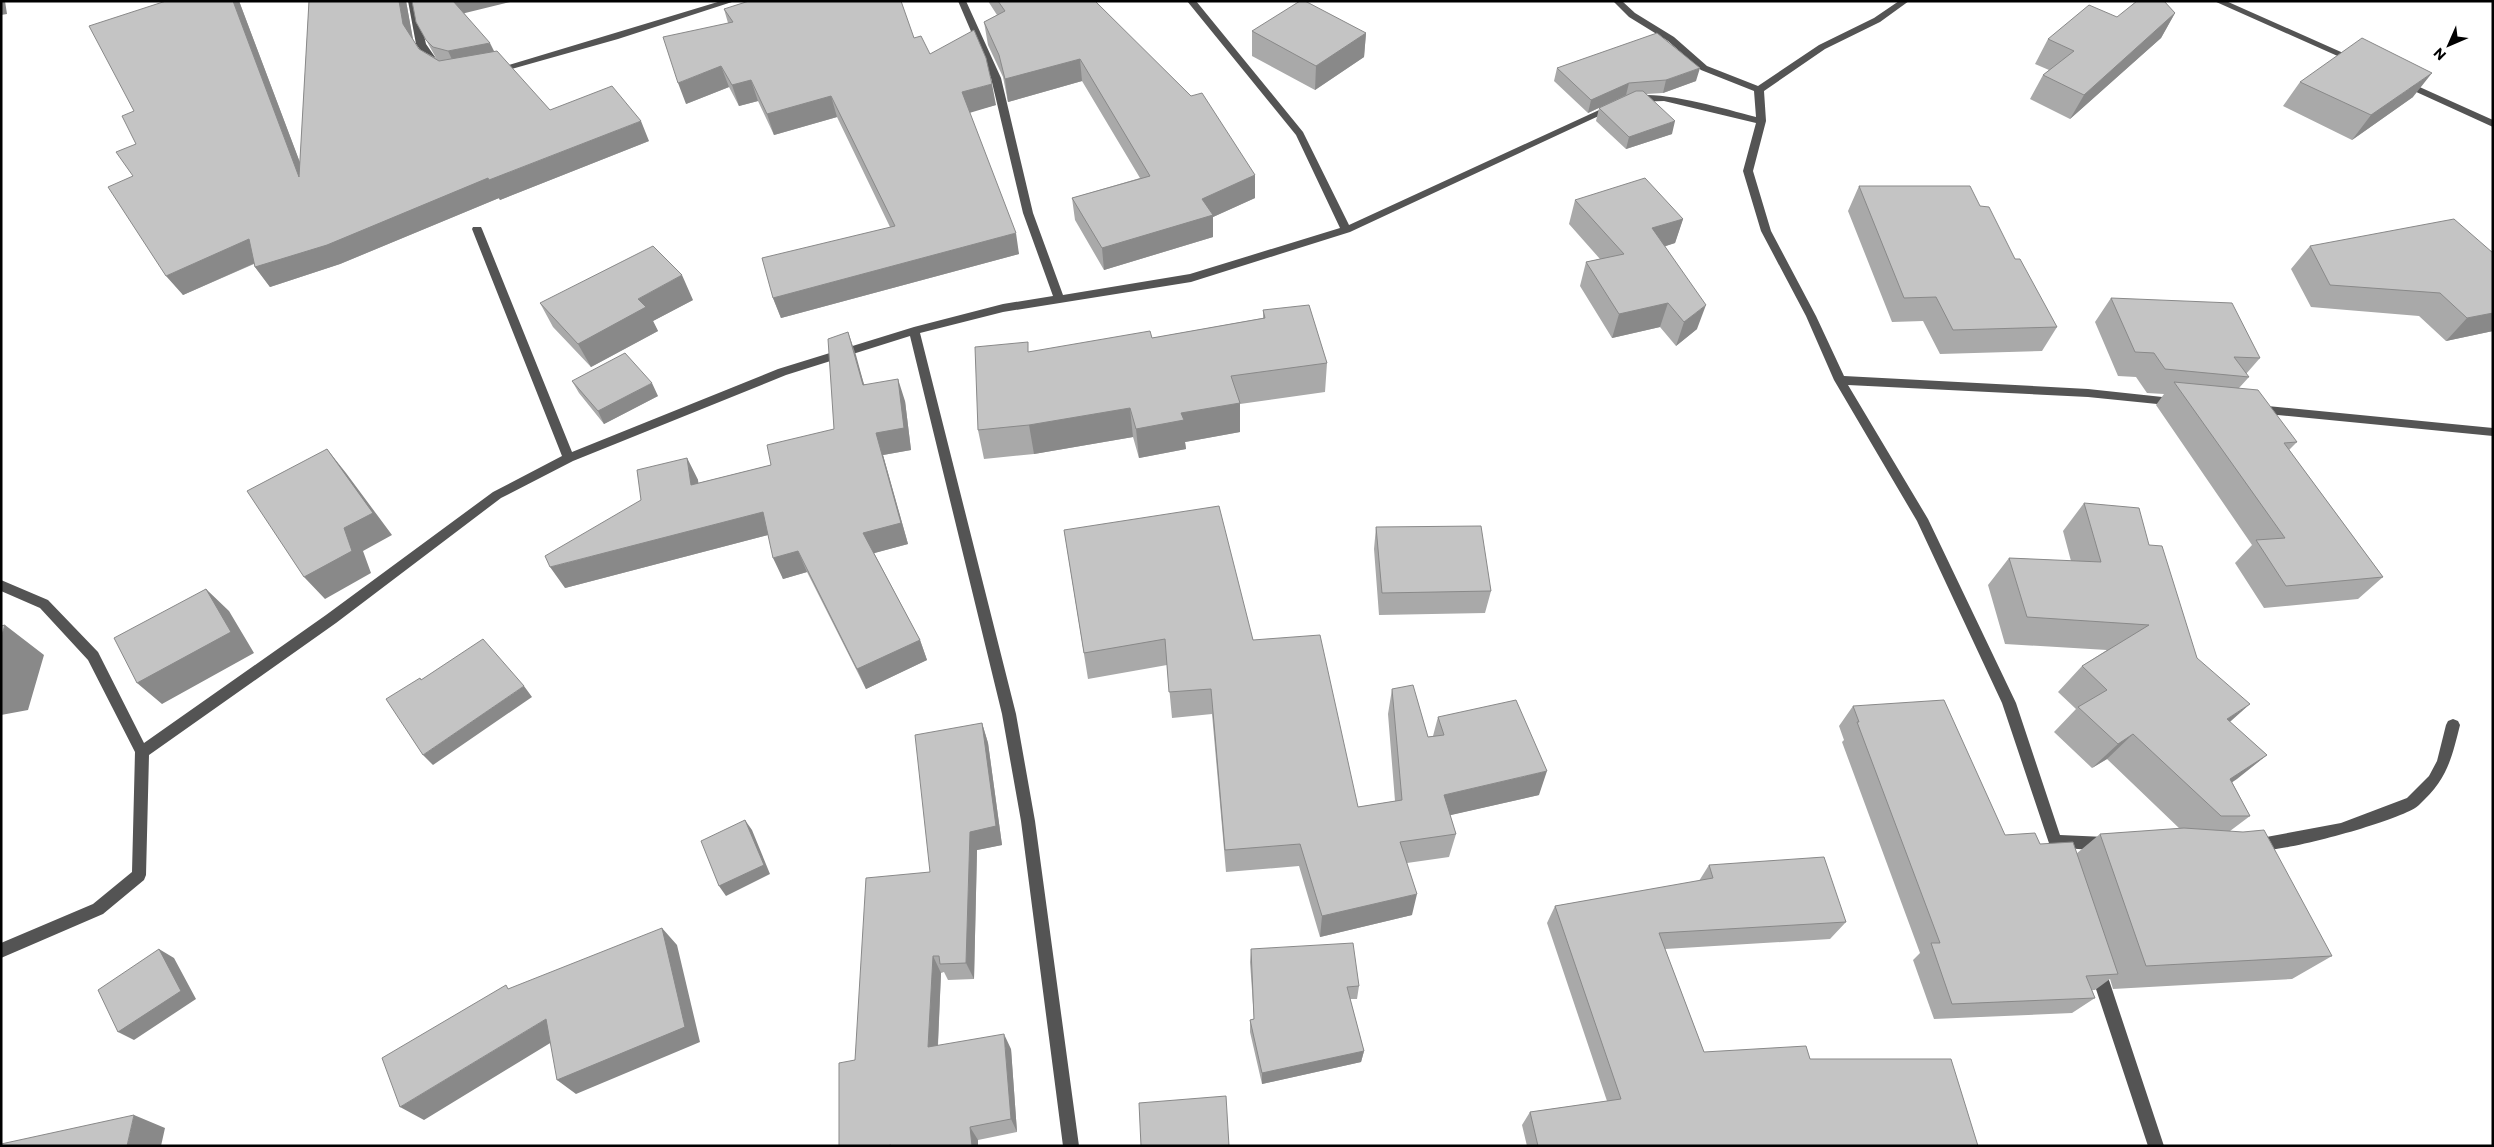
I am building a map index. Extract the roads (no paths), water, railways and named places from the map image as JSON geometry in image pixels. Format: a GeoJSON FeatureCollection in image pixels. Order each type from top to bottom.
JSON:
{"type":"FeatureCollection","features":[{"type":"Feature","properties":{"kind":"street"},"geometry":{"type":"LineString","coordinates":[[412,1],[421,44],[434,66],[443,71]]}},
{"type":"Feature","properties":{"kind":"street"},"geometry":{"type":"LineString","coordinates":[[483,72],[615,38],[731,1]]}},
{"type":"Feature","properties":{"kind":"street"},"geometry":{"type":"LineString","coordinates":[[962,1],[996,78],[1028,213],[1059,299]]}},
{"type":"Feature","properties":{"kind":"street"},"geometry":{"type":"LineString","coordinates":[[1191,1],[1300,134],[1346,230]]}},
{"type":"Feature","properties":{"kind":"street"},"geometry":{"type":"LineString","coordinates":[[1617,1],[1632,15],[1671,39],[1704,68],[1759,90]]}},
{"type":"Feature","properties":{"kind":"street"},"geometry":{"type":"LineString","coordinates":[[1759,90],[1822,47],[1877,20],[1905,1]]}},
{"type":"Feature","properties":{"kind":"street"},"geometry":{"type":"LineString","coordinates":[[2218,1],[2368,67]]}},
{"type":"Feature","properties":{"kind":"street"},"geometry":{"type":"LineString","coordinates":[[2394,79],[2493,124]]}},
{"type":"Feature","properties":{"kind":"street"},"geometry":{"type":"LineString","coordinates":[[1759,90],[1761,121],[1748,171],[1763,223],[1811,316],[1840,380],[1922,519],[2009,703],[2064,869]]}},
{"type":"Feature","properties":{"kind":"street"},"geometry":{"type":"LineString","coordinates":[[142,752],[330,619],[497,496],[569,458],[782,372],[914,331],[1003,308],[1191,278],[1346,230],[1630,99],[1664,98],[1761,121]]}},
{"type":"Feature","properties":{"kind":"street"},"geometry":{"type":"LineString","coordinates":[[477,229],[569,458]]}},
{"type":"Feature","properties":{"kind":"street"},"geometry":{"type":"LineString","coordinates":[[914,331],[1009,714],[1028,821],[1071,1146]]}},
{"type":"Feature","properties":{"kind":"street"},"geometry":{"type":"LineString","coordinates":[[1840,380],[2088,393],[2186,402]]}},
{"type":"Feature","properties":{"kind":"street"},"geometry":{"type":"LineString","coordinates":[[2246,408],[2493,432]]}},
{"type":"Feature","properties":{"kind":"street"},"geometry":{"type":"LineString","coordinates":[[1,585],[44,604],[93,656],[142,752],[139,875],[98,909],[1,950]]}},
{"type":"Feature","properties":{"kind":"street"},"geometry":{"type":"LineString","coordinates":[[2236,846],[2282,842],[2341,829],[2412,803],[2434,780],[2444,762],[2453,725]]}},
{"type":"Feature","properties":{"kind":"street"},"geometry":{"type":"LineString","coordinates":[[2055,841],[2123,844]]}},
{"type":"Feature","properties":{"kind":"street"},"geometry":{"type":"LineString","coordinates":[[2095,961],[2156,1146]]}}]}
